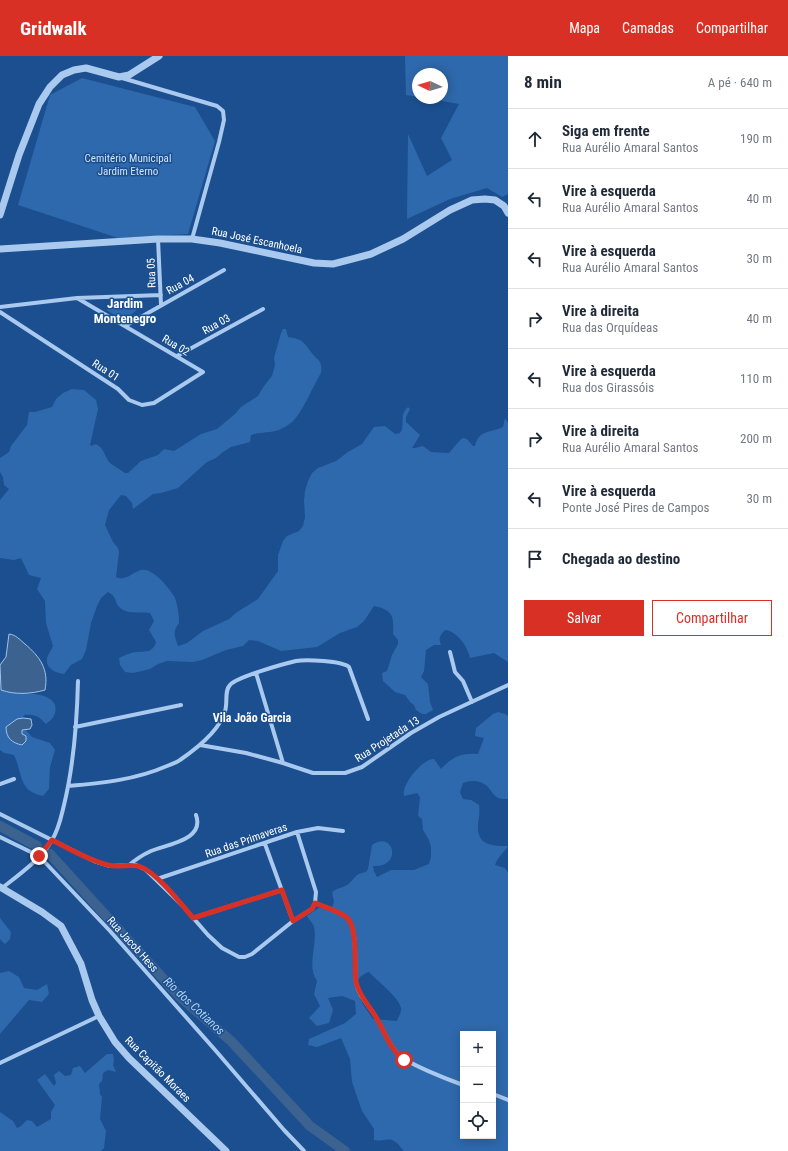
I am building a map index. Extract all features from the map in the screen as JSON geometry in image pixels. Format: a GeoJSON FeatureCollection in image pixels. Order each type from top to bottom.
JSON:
{"type":"FeatureCollection","features":[{"type":"Feature","properties":{"kind":"street"},"geometry":{"type":"LineString","coordinates":[[119,77],[129,76],[159,56]]}},
{"type":"Feature","properties":{"kind":"street"},"geometry":{"type":"LineString","coordinates":[[0,215],[24,141],[39,104],[50,87],[62,75],[74,70],[86,68],[197,99],[217,106],[223,111],[224,120],[219,142],[192,239]]}},
{"type":"Feature","properties":{"kind":"street","name":"Rua José Escanhoela"},"geometry":{"type":"LineString","coordinates":[[0,249],[158,239],[192,239],[220,243],[314,263],[333,264],[371,254],[403,239],[450,210],[472,200],[495,200],[504,206],[508,213]]}},
{"type":"Feature","properties":{"kind":"street","name":"Rua 05"},"geometry":{"type":"LineString","coordinates":[[158,239],[161,305]]}},
{"type":"Feature","properties":{"kind":"street","name":"Rua 04"},"geometry":{"type":"LineString","coordinates":[[125,326],[224,270]]}},
{"type":"Feature","properties":{"kind":"street"},"geometry":{"type":"LineString","coordinates":[[0,308],[77,298],[161,295]]}},
{"type":"Feature","properties":{"kind":"street","name":"Rua 02"},"geometry":{"type":"LineString","coordinates":[[77,298],[203,372]]}},
{"type":"Feature","properties":{"kind":"street","name":"Rua 03"},"geometry":{"type":"LineString","coordinates":[[177,356],[263,309]]}},
{"type":"Feature","properties":{"kind":"street","name":"Rua 01"},"geometry":{"type":"LineString","coordinates":[[0,312],[118,389],[130,400],[142,405],[154,403],[203,372]]}},
{"type":"Feature","properties":{"kind":"street"},"geometry":{"type":"LineString","coordinates":[[450,652],[455,672],[463,681],[472,702]]}},
{"type":"Feature","properties":{"kind":"street"},"geometry":{"type":"LineString","coordinates":[[68,786],[129,779],[156,771],[179,761],[200,745],[222,720],[226,710],[229,685],[235,681],[256,673],[296,661],[309,660],[347,665],[351,670],[368,719]]}},
{"type":"Feature","properties":{"kind":"street"},"geometry":{"type":"LineString","coordinates":[[256,673],[283,763]]}},
{"type":"Feature","properties":{"kind":"street"},"geometry":{"type":"LineString","coordinates":[[1,888],[23,872],[39,856],[52,840],[59,826],[68,786],[75,728],[78,681]]}},
{"type":"Feature","properties":{"kind":"street","name":"Rua Projetada 13"},"geometry":{"type":"LineString","coordinates":[[200,745],[239,752],[283,763],[313,773],[345,773],[362,767],[422,726],[508,685]]}},
{"type":"Feature","properties":{"kind":"street"},"geometry":{"type":"LineString","coordinates":[[75,728],[181,705]]}},
{"type":"Feature","properties":{"kind":"street"},"geometry":{"type":"LineString","coordinates":[[0,784],[14,780]]}},
{"type":"Feature","properties":{"kind":"street"},"geometry":{"type":"LineString","coordinates":[[0,814],[94,861],[110,866],[141,867],[157,879],[208,936],[222,948],[238,957],[246,957],[252,954],[293,921],[312,909],[315,903],[316,892],[297,832]]}},
{"type":"Feature","properties":{"kind":"street"},"geometry":{"type":"LineString","coordinates":[[127,866],[143,855],[184,840],[192,835],[197,829],[198,821],[196,815]]}},
{"type":"Feature","properties":{"kind":"street","name":"Rua das Primaveras"},"geometry":{"type":"LineString","coordinates":[[157,879],[297,832],[318,828],[343,831]]}},
{"type":"Feature","properties":{"kind":"street","name":"Rua Jacob Hess"},"geometry":{"type":"LineString","coordinates":[[0,837],[39,856],[110,931],[304,1151]]}},
{"type":"Feature","properties":{"kind":"street"},"geometry":{"type":"LineString","coordinates":[[265,844],[293,921]]}},
{"type":"Feature","properties":{"kind":"street","name":"Rua Capitão Moraes"},"geometry":{"type":"LineString","coordinates":[[1,888],[42,912],[61,926],[81,964],[92,1000],[99,1016],[115,1042],[129,1058],[226,1151]]}},
{"type":"Feature","properties":{"kind":"street"},"geometry":{"type":"LineString","coordinates":[[193,918],[282,890]]}},
{"type":"Feature","properties":{"kind":"street"},"geometry":{"type":"LineString","coordinates":[[315,903],[344,916],[351,924],[353,930],[356,982],[359,992],[374,1014],[396,1053],[404,1060],[460,1084]]}},
{"type":"Feature","properties":{"kind":"street"},"geometry":{"type":"LineString","coordinates":[[0,1063],[99,1016]]}},
{"type":"Feature","properties":{"kind":"street"},"geometry":{"type":"LineString","coordinates":[[496,1095],[508,1100]]}},
{"type":"Feature","properties":{"kind":"green space"},"geometry":{"type":"Polygon","coordinates":[[[405,56],[508,56],[508,194],[502,197],[487,188],[450,199],[407,219],[408,134],[427,176],[452,160],[441,138],[459,104],[448,102],[448,68],[412,68],[412,96],[406,95],[405,56]]]}},
{"type":"Feature","properties":{"kind":"green space","name":"Cemitério Municipal Jardim Eterno"},"geometry":{"type":"Polygon","coordinates":[[[82,78],[195,107],[215,141],[188,234],[118,238],[18,205],[50,95],[82,78]]]}},
{"type":"Feature","properties":{"kind":"green space"},"geometry":{"type":"Polygon","coordinates":[[[128,301],[135,302],[138,307],[134,313],[124,318],[121,319],[107,310],[111,303],[128,301]]]}},
{"type":"Feature","properties":{"kind":"green space"},"geometry":{"type":"Polygon","coordinates":[[[283,329],[286,329],[288,337],[304,343],[321,365],[321,373],[308,399],[296,418],[279,430],[251,435],[250,442],[231,447],[216,458],[207,462],[178,488],[153,494],[133,509],[132,503],[126,496],[121,495],[109,510],[105,525],[119,552],[116,577],[123,578],[141,570],[146,570],[156,575],[173,594],[177,604],[179,623],[175,629],[175,634],[178,646],[187,643],[203,631],[229,619],[237,612],[258,599],[278,571],[278,555],[283,541],[287,536],[299,531],[303,526],[305,517],[305,491],[312,473],[318,468],[336,461],[362,444],[374,427],[385,426],[395,434],[400,433],[402,430],[403,414],[408,407],[410,409],[406,417],[406,422],[420,435],[412,448],[423,446],[431,452],[449,453],[463,438],[467,439],[473,446],[475,446],[482,434],[503,427],[505,418],[508,423],[508,662],[494,653],[470,658],[467,649],[458,636],[445,630],[440,637],[441,645],[434,645],[426,650],[424,671],[421,677],[428,684],[430,702],[433,710],[426,714],[422,714],[416,710],[414,705],[405,695],[395,692],[383,681],[382,673],[387,671],[392,655],[398,644],[398,640],[393,634],[393,623],[389,612],[374,606],[364,621],[357,627],[340,633],[317,647],[281,651],[258,641],[249,640],[243,646],[226,650],[202,660],[193,662],[167,661],[150,669],[133,673],[125,672],[120,665],[119,658],[126,654],[152,649],[154,646],[156,642],[149,630],[154,621],[150,613],[123,610],[117,604],[115,598],[108,592],[101,598],[97,606],[91,623],[86,650],[82,659],[71,665],[64,674],[58,673],[49,668],[47,657],[53,646],[46,623],[45,601],[37,589],[41,578],[29,575],[21,558],[14,560],[0,558],[0,500],[9,489],[4,485],[3,477],[0,472],[0,458],[9,452],[11,446],[27,425],[29,412],[35,412],[52,407],[56,399],[63,393],[72,389],[84,390],[96,400],[98,409],[90,445],[98,445],[109,462],[125,473],[128,473],[141,461],[158,455],[164,449],[174,451],[201,434],[217,429],[241,407],[258,396],[272,376],[275,365],[274,358],[283,329]]]}},
{"type":"Feature","properties":{"kind":"green space"},"geometry":{"type":"Polygon","coordinates":[[[0,689],[46,697],[55,705],[54,716],[46,724],[39,717],[31,715],[24,715],[20,723],[32,737],[50,743],[55,750],[50,767],[49,789],[43,796],[35,794],[25,786],[14,755],[4,753],[0,750],[0,689]]]}},
{"type":"Feature","properties":{"kind":"green space"},"geometry":{"type":"Polygon","coordinates":[[[498,712],[508,716],[508,799],[498,798],[487,786],[475,781],[463,783],[460,792],[463,799],[471,800],[479,805],[478,831],[482,840],[491,845],[508,846],[495,865],[505,868],[508,873],[508,1151],[404,1151],[392,1140],[374,1140],[374,1129],[362,1111],[352,1082],[350,1059],[341,1038],[317,1047],[308,1045],[309,1039],[345,1023],[356,1014],[355,1001],[342,996],[328,998],[333,1010],[329,1023],[317,1026],[309,1018],[320,1006],[314,994],[317,981],[312,969],[315,940],[314,927],[307,916],[321,907],[329,911],[331,910],[334,902],[332,892],[350,883],[357,875],[366,872],[368,869],[372,845],[380,841],[386,842],[390,845],[392,856],[389,861],[382,865],[373,866],[377,877],[391,870],[414,870],[429,864],[431,847],[423,830],[422,819],[418,816],[420,797],[417,793],[404,796],[404,791],[413,773],[429,760],[434,759],[441,769],[458,756],[478,754],[484,738],[475,736],[476,728],[493,714],[498,712]],[[369,972],[361,976],[357,981],[356,987],[358,994],[373,1019],[397,1021],[401,1008],[392,994],[369,972]]]}},
{"type":"Feature","properties":{"kind":"green space"},"geometry":{"type":"Polygon","coordinates":[[[0,918],[11,932],[10,939],[5,944],[0,939],[0,918]]]}},
{"type":"Feature","properties":{"kind":"green space"},"geometry":{"type":"Polygon","coordinates":[[[9,971],[19,977],[24,988],[37,990],[47,984],[49,994],[42,1002],[29,1000],[0,1034],[0,973],[9,971]]]}},
{"type":"Feature","properties":{"kind":"green space"},"geometry":{"type":"Polygon","coordinates":[[[107,1054],[113,1054],[113,1065],[116,1072],[108,1070],[103,1073],[102,1081],[99,1084],[100,1094],[102,1097],[100,1119],[106,1131],[104,1148],[101,1151],[0,1151],[0,1112],[13,1121],[17,1128],[27,1120],[32,1121],[37,1127],[51,1119],[51,1112],[55,1105],[37,1080],[45,1074],[54,1086],[56,1083],[54,1075],[59,1071],[65,1076],[71,1075],[73,1068],[80,1066],[85,1073],[107,1054]]]}},
{"type":"Feature","properties":{"kind":"shaded area"},"geometry":{"type":"Polygon","coordinates":[[[9,634],[14,635],[19,639],[39,659],[46,676],[45,690],[12,693],[1,690],[0,665],[6,657],[9,634]]]}},
{"type":"Feature","properties":{"kind":"shaded area"},"geometry":{"type":"Polygon","coordinates":[[[17,719],[31,719],[32,725],[30,729],[22,730],[22,734],[26,736],[26,741],[22,745],[15,743],[8,737],[6,727],[17,719]]]}},
{"type":"Feature","properties":{"kind":"waterway"},"geometry":{"type":"LineString","coordinates":[[0,826],[37,846]]}},
{"type":"Feature","properties":{"kind":"waterway","name":"Rio dos Cotianos"},"geometry":{"type":"LineString","coordinates":[[50,854],[180,997],[231,1041],[310,1126],[345,1151]]}},
{"type":"Feature","properties":{"kind":"district","name":"Jardim Montenegro"},"geometry":{"type":"Point","coordinates":[125,310]}},
{"type":"Feature","properties":{"kind":"district","name":"Vila João Garcia"},"geometry":{"type":"Point","coordinates":[252,718]}},
{"type":"Feature","properties":{"kind":"route"},"geometry":{"type":"LineString","coordinates":[[39,856],[52,840],[94,861],[110,866],[141,867],[157,879],[193,918],[282,890],[293,921],[312,909],[315,903],[344,916],[349,919],[353,930],[356,982],[359,992],[374,1014],[396,1053],[404,1060]]}}]}
